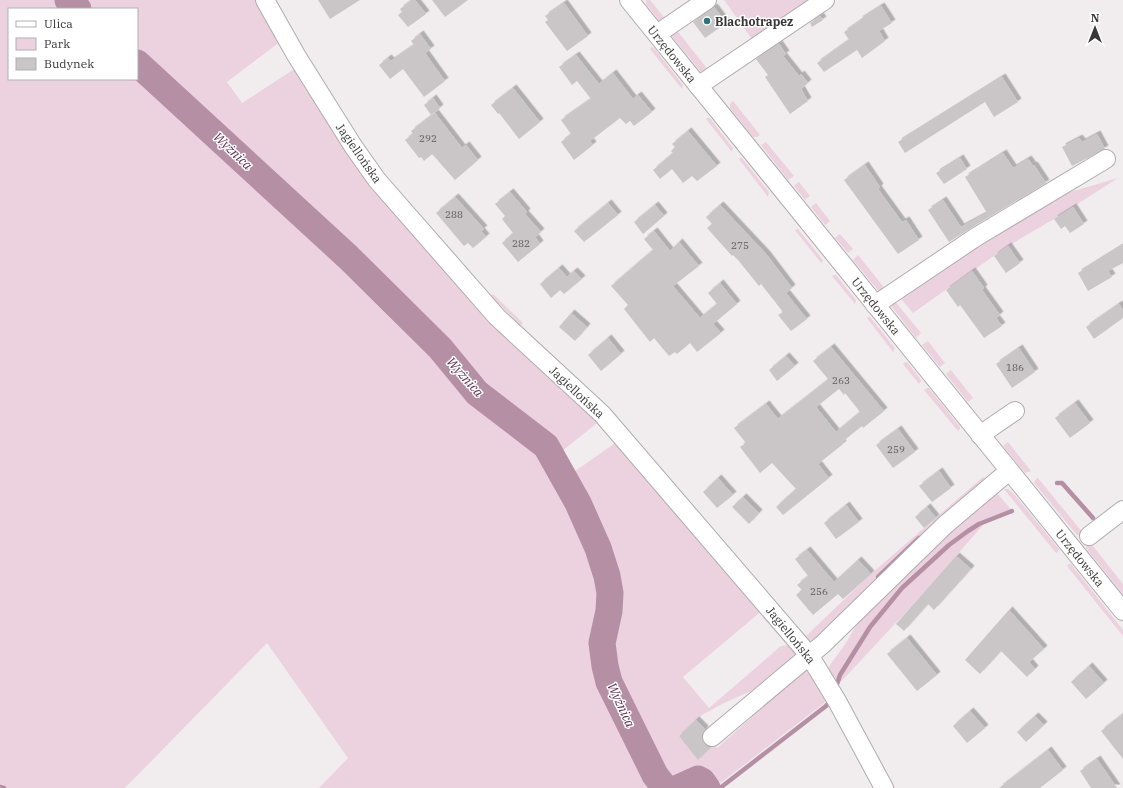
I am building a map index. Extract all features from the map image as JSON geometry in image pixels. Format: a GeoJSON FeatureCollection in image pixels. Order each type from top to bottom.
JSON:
{"type":"FeatureCollection","features":[{"type":"Feature","properties":{"kind":"street","name":"Jagiellońska"},"geometry":{"type":"LineString","coordinates":[[265,0],[300,62],[353,146],[377,180],[497,317],[602,414],[809,655],[840,707],[884,788]]}},
{"type":"Feature","properties":{"kind":"street","name":"Urzędowska"},"geometry":{"type":"LineString","coordinates":[[629,0],[874,305],[1123,611]]}},
{"type":"Feature","properties":{"kind":"street"},"geometry":{"type":"LineString","coordinates":[[657,34],[707,0]]}},
{"type":"Feature","properties":{"kind":"street"},"geometry":{"type":"LineString","coordinates":[[698,86],[825,0]]}},
{"type":"Feature","properties":{"kind":"street"},"geometry":{"type":"LineString","coordinates":[[874,305],[976,237],[1106,159]]}},
{"type":"Feature","properties":{"kind":"street"},"geometry":{"type":"LineString","coordinates":[[980,435],[1015,411]]}},
{"type":"Feature","properties":{"kind":"street"},"geometry":{"type":"LineString","coordinates":[[712,737],[828,638],[945,525],[1009,471]]}},
{"type":"Feature","properties":{"kind":"street"},"geometry":{"type":"LineString","coordinates":[[1089,536],[1123,510]]}},
{"type":"Feature","properties":{"kind":"green space"},"geometry":{"type":"Polygon","coordinates":[[[0,0],[259,0],[281,41],[227,82],[242,103],[296,68],[361,167],[602,419],[556,456],[568,476],[621,439],[764,609],[683,677],[709,708],[781,646],[791,645],[796,652],[795,658],[785,667],[751,691],[702,715],[679,736],[699,759],[715,745],[717,748],[751,718],[749,714],[805,671],[811,672],[829,697],[823,704],[714,788],[319,788],[348,758],[267,643],[125,788],[6,788],[0,786],[0,0]]]}},
{"type":"Feature","properties":{"kind":"green space"},"geometry":{"type":"Polygon","coordinates":[[[646,0],[650,0],[667,21],[661,23],[646,4],[646,0]]]}},
{"type":"Feature","properties":{"kind":"green space"},"geometry":{"type":"Polygon","coordinates":[[[724,0],[817,0],[754,42],[724,0]]]}},
{"type":"Feature","properties":{"kind":"green space"},"geometry":{"type":"Polygon","coordinates":[[[675,28],[709,71],[702,73],[670,34],[675,28]]]}},
{"type":"Feature","properties":{"kind":"green space"},"geometry":{"type":"Polygon","coordinates":[[[651,47],[654,48],[683,85],[682,89],[650,49],[651,47]]]}},
{"type":"Feature","properties":{"kind":"green space"},"geometry":{"type":"Polygon","coordinates":[[[733,101],[760,135],[753,137],[730,108],[730,104],[733,101]]]}},
{"type":"Feature","properties":{"kind":"green space"},"geometry":{"type":"Polygon","coordinates":[[[710,118],[733,150],[731,151],[706,119],[710,118]]]}},
{"type":"Feature","properties":{"kind":"green space"},"geometry":{"type":"Polygon","coordinates":[[[766,142],[794,176],[788,180],[761,145],[766,142]]]}},
{"type":"Feature","properties":{"kind":"green space"},"geometry":{"type":"Polygon","coordinates":[[[742,158],[769,192],[768,197],[739,159],[742,158]]]}},
{"type":"Feature","properties":{"kind":"green space"},"geometry":{"type":"Polygon","coordinates":[[[1118,178],[1054,219],[1008,246],[913,313],[897,294],[1046,199],[1118,178]]]}},
{"type":"Feature","properties":{"kind":"green space"},"geometry":{"type":"Polygon","coordinates":[[[799,182],[810,196],[805,200],[794,186],[799,182]]]}},
{"type":"Feature","properties":{"kind":"green space"},"geometry":{"type":"Polygon","coordinates":[[[816,203],[830,221],[825,225],[811,207],[816,203]]]}},
{"type":"Feature","properties":{"kind":"green space"},"geometry":{"type":"Polygon","coordinates":[[[797,229],[822,259],[823,261],[821,263],[795,230],[797,229]]]}},
{"type":"Feature","properties":{"kind":"green space"},"geometry":{"type":"Polygon","coordinates":[[[840,234],[853,249],[848,253],[835,238],[840,234]]]}},
{"type":"Feature","properties":{"kind":"green space"},"geometry":{"type":"Polygon","coordinates":[[[858,255],[887,291],[882,295],[853,260],[858,255]]]}},
{"type":"Feature","properties":{"kind":"green space"},"geometry":{"type":"Polygon","coordinates":[[[836,275],[856,300],[855,304],[832,276],[836,275]]]}},
{"type":"Feature","properties":{"kind":"green space"},"geometry":{"type":"Polygon","coordinates":[[[493,294],[523,323],[521,325],[490,296],[493,294]]]}},
{"type":"Feature","properties":{"kind":"green space"},"geometry":{"type":"Polygon","coordinates":[[[893,299],[921,333],[916,338],[889,303],[893,299]]]}},
{"type":"Feature","properties":{"kind":"green space"},"geometry":{"type":"Polygon","coordinates":[[[870,317],[895,348],[893,352],[867,318],[870,317]]]}},
{"type":"Feature","properties":{"kind":"green space"},"geometry":{"type":"Polygon","coordinates":[[[928,341],[945,363],[940,367],[922,345],[928,341]]]}},
{"type":"Feature","properties":{"kind":"green space"},"geometry":{"type":"Polygon","coordinates":[[[907,362],[921,380],[919,384],[903,364],[907,362]]]}},
{"type":"Feature","properties":{"kind":"green space"},"geometry":{"type":"Polygon","coordinates":[[[951,370],[973,398],[968,402],[946,374],[951,370]]]}},
{"type":"Feature","properties":{"kind":"green space"},"geometry":{"type":"Polygon","coordinates":[[[929,388],[960,427],[958,431],[924,390],[929,388]]]}},
{"type":"Feature","properties":{"kind":"green space"},"geometry":{"type":"Polygon","coordinates":[[[1008,442],[1031,471],[1025,473],[1003,446],[1008,442]]]}},
{"type":"Feature","properties":{"kind":"green space"},"geometry":{"type":"Polygon","coordinates":[[[983,477],[988,482],[857,605],[812,642],[806,640],[784,613],[806,636],[871,574],[983,477]]]}},
{"type":"Feature","properties":{"kind":"green space"},"geometry":{"type":"Polygon","coordinates":[[[1037,478],[1083,533],[1077,535],[1035,484],[1034,482],[1037,478]]]}},
{"type":"Feature","properties":{"kind":"green space"},"geometry":{"type":"Polygon","coordinates":[[[1004,489],[1008,489],[1013,493],[1059,549],[1058,552],[1056,553],[1004,489]]]}},
{"type":"Feature","properties":{"kind":"green space"},"geometry":{"type":"Polygon","coordinates":[[[993,492],[996,492],[1014,513],[1000,516],[985,523],[906,612],[836,687],[875,757],[895,788],[890,788],[830,677],[828,670],[863,614],[952,524],[977,502],[993,492]]]}},
{"type":"Feature","properties":{"kind":"green space"},"geometry":{"type":"Polygon","coordinates":[[[1089,541],[1123,584],[1123,594],[1086,548],[1089,541]]]}},
{"type":"Feature","properties":{"kind":"green space"},"geometry":{"type":"Polygon","coordinates":[[[1071,564],[1123,630],[1123,636],[1067,566],[1071,564]]]}},
{"type":"Feature","properties":{"kind":"building"},"geometry":{"type":"Polygon","coordinates":[[[318,0],[360,0],[330,19],[318,0]]]}},
{"type":"Feature","properties":{"kind":"building"},"geometry":{"type":"Polygon","coordinates":[[[412,0],[415,0],[426,14],[408,27],[398,15],[402,12],[400,9],[412,0]]]}},
{"type":"Feature","properties":{"kind":"building"},"geometry":{"type":"Polygon","coordinates":[[[432,0],[468,0],[445,17],[432,0]]]}},
{"type":"Feature","properties":{"kind":"building"},"geometry":{"type":"Polygon","coordinates":[[[564,3],[588,36],[567,51],[545,22],[548,20],[545,16],[564,3]]]}},
{"type":"Feature","properties":{"kind":"building"},"geometry":{"type":"Polygon","coordinates":[[[881,6],[892,23],[879,31],[885,41],[862,58],[857,50],[824,72],[817,63],[849,40],[844,32],[881,6]]]}},
{"type":"Feature","properties":{"kind":"building","name":"Blachotrapez"},"geometry":{"type":"Polygon","coordinates":[[[714,7],[726,23],[705,38],[693,22],[714,7]]]}},
{"type":"Feature","properties":{"kind":"building"},"geometry":{"type":"Polygon","coordinates":[[[820,16],[823,20],[812,27],[810,23],[820,16]]]}},
{"type":"Feature","properties":{"kind":"building"},"geometry":{"type":"Polygon","coordinates":[[[420,34],[431,49],[425,53],[445,81],[424,97],[403,69],[390,79],[379,65],[388,58],[391,61],[414,45],[411,41],[420,34]]]}},
{"type":"Feature","properties":{"kind":"building"},"geometry":{"type":"Polygon","coordinates":[[[779,44],[786,54],[783,56],[799,76],[801,74],[808,83],[801,89],[808,101],[790,114],[765,77],[768,75],[756,59],[779,44]]]}},
{"type":"Feature","properties":{"kind":"building"},"geometry":{"type":"Polygon","coordinates":[[[576,55],[599,84],[613,73],[633,99],[638,95],[652,112],[634,126],[630,121],[626,124],[620,118],[590,141],[593,145],[574,160],[561,142],[571,134],[561,120],[591,99],[577,81],[572,85],[559,67],[576,55]]]}},
{"type":"Feature","properties":{"kind":"building"},"geometry":{"type":"Polygon","coordinates":[[[1002,77],[1018,102],[994,117],[985,102],[905,153],[898,142],[1002,77]]]}},
{"type":"Feature","properties":{"kind":"building"},"geometry":{"type":"Polygon","coordinates":[[[513,88],[540,122],[519,139],[491,105],[513,88]]]}},
{"type":"Feature","properties":{"kind":"building"},"geometry":{"type":"Polygon","coordinates":[[[433,98],[440,108],[431,115],[424,105],[433,98]]]}},
{"type":"Feature","properties":{"kind":"building"},"geometry":{"type":"Polygon","coordinates":[[[435,113],[462,148],[466,145],[478,160],[455,180],[432,154],[424,161],[421,157],[419,158],[405,140],[413,134],[411,131],[435,113]]]}},
{"type":"Feature","properties":{"kind":"building"},"geometry":{"type":"Polygon","coordinates":[[[688,131],[717,166],[697,181],[692,176],[683,183],[672,169],[660,179],[653,170],[673,153],[671,151],[675,147],[672,144],[688,131]]]}},
{"type":"Feature","properties":{"kind":"building"},"geometry":{"type":"Polygon","coordinates":[[[1097,134],[1105,149],[1072,166],[1062,147],[1079,138],[1082,142],[1097,134]]]}},
{"type":"Feature","properties":{"kind":"building"},"geometry":{"type":"Polygon","coordinates":[[[1003,153],[1013,168],[1028,159],[1046,183],[949,242],[928,210],[943,200],[961,227],[987,213],[965,177],[1003,153]]]}},
{"type":"Feature","properties":{"kind":"building"},"geometry":{"type":"Polygon","coordinates":[[[960,158],[967,169],[944,184],[936,173],[960,158]]]}},
{"type":"Feature","properties":{"kind":"building"},"geometry":{"type":"Polygon","coordinates":[[[865,165],[880,187],[878,189],[902,222],[906,220],[919,240],[898,254],[844,180],[865,165]]]}},
{"type":"Feature","properties":{"kind":"building"},"geometry":{"type":"Polygon","coordinates":[[[510,192],[527,212],[525,214],[541,232],[535,237],[540,244],[518,262],[502,243],[513,233],[502,219],[505,216],[495,204],[510,192]]]}},
{"type":"Feature","properties":{"kind":"building"},"geometry":{"type":"Polygon","coordinates":[[[455,197],[484,229],[481,231],[486,237],[473,248],[468,243],[464,246],[436,213],[455,197]]]}},
{"type":"Feature","properties":{"kind":"building"},"geometry":{"type":"Polygon","coordinates":[[[608,203],[618,215],[584,242],[574,231],[608,203]]]}},
{"type":"Feature","properties":{"kind":"building"},"geometry":{"type":"Polygon","coordinates":[[[655,205],[664,216],[643,234],[634,222],[655,205]]]}},
{"type":"Feature","properties":{"kind":"building"},"geometry":{"type":"Polygon","coordinates":[[[720,205],[767,255],[792,288],[786,293],[807,319],[791,331],[778,315],[783,312],[761,284],[759,286],[738,260],[733,255],[732,256],[707,228],[712,224],[706,217],[720,205]]]}},
{"type":"Feature","properties":{"kind":"building"},"geometry":{"type":"Polygon","coordinates":[[[1073,207],[1084,224],[1070,233],[1065,226],[1061,229],[1054,219],[1073,207]]]}},
{"type":"Feature","properties":{"kind":"building"},"geometry":{"type":"Polygon","coordinates":[[[654,231],[670,251],[679,242],[699,266],[673,286],[700,318],[717,304],[708,293],[720,283],[737,304],[713,324],[721,333],[697,352],[690,343],[677,354],[675,352],[669,356],[654,338],[650,342],[624,309],[628,305],[611,286],[653,250],[644,239],[654,231]]]}},
{"type":"Feature","properties":{"kind":"building"},"geometry":{"type":"Polygon","coordinates":[[[1123,245],[1123,263],[1108,271],[1112,277],[1088,291],[1078,273],[1123,245]]]}},
{"type":"Feature","properties":{"kind":"building"},"geometry":{"type":"Polygon","coordinates":[[[1008,246],[1020,263],[1006,273],[994,256],[1008,246]]]}},
{"type":"Feature","properties":{"kind":"building"},"geometry":{"type":"Polygon","coordinates":[[[559,268],[567,277],[574,271],[582,279],[564,294],[560,290],[551,298],[540,284],[559,268]]]}},
{"type":"Feature","properties":{"kind":"building"},"geometry":{"type":"Polygon","coordinates":[[[972,271],[984,288],[982,290],[1000,315],[996,318],[1002,326],[984,338],[960,305],[958,307],[946,290],[972,271]]]}},
{"type":"Feature","properties":{"kind":"building"},"geometry":{"type":"Polygon","coordinates":[[[1119,304],[1123,310],[1123,318],[1094,339],[1086,327],[1119,304]]]}},
{"type":"Feature","properties":{"kind":"building"},"geometry":{"type":"Polygon","coordinates":[[[571,313],[587,327],[575,341],[559,327],[571,313]]]}},
{"type":"Feature","properties":{"kind":"building"},"geometry":{"type":"Polygon","coordinates":[[[608,338],[621,354],[601,371],[588,355],[608,338]]]}},
{"type":"Feature","properties":{"kind":"building"},"geometry":{"type":"Polygon","coordinates":[[[831,347],[884,411],[863,428],[862,426],[842,442],[843,444],[818,464],[829,478],[783,515],[776,507],[796,489],[772,463],[760,473],[740,447],[746,443],[734,428],[766,404],[778,419],[824,383],[828,379],[813,361],[831,347]],[[839,389],[816,407],[836,432],[860,412],[845,393],[844,395],[839,389]]]}},
{"type":"Feature","properties":{"kind":"building"},"geometry":{"type":"Polygon","coordinates":[[[1019,348],[1035,372],[1012,388],[996,364],[1019,348]]]}},
{"type":"Feature","properties":{"kind":"building"},"geometry":{"type":"Polygon","coordinates":[[[786,356],[795,366],[777,381],[769,370],[786,356]]]}},
{"type":"Feature","properties":{"kind":"building"},"geometry":{"type":"Polygon","coordinates":[[[1075,403],[1090,423],[1070,438],[1055,418],[1075,403]]]}},
{"type":"Feature","properties":{"kind":"building"},"geometry":{"type":"Polygon","coordinates":[[[898,429],[915,452],[893,468],[876,445],[898,429]]]}},
{"type":"Feature","properties":{"kind":"building"},"geometry":{"type":"Polygon","coordinates":[[[939,471],[951,488],[932,502],[919,486],[939,471]]]}},
{"type":"Feature","properties":{"kind":"building"},"geometry":{"type":"Polygon","coordinates":[[[718,478],[733,495],[717,508],[703,492],[718,478]]]}},
{"type":"Feature","properties":{"kind":"building"},"geometry":{"type":"Polygon","coordinates":[[[743,497],[759,513],[749,524],[732,507],[743,497]]]}},
{"type":"Feature","properties":{"kind":"building"},"geometry":{"type":"Polygon","coordinates":[[[846,505],[859,522],[836,539],[824,523],[846,505]]]}},
{"type":"Feature","properties":{"kind":"building"},"geometry":{"type":"Polygon","coordinates":[[[927,507],[936,518],[924,528],[915,517],[927,507]]]}},
{"type":"Feature","properties":{"kind":"building"},"geometry":{"type":"Polygon","coordinates":[[[807,550],[834,582],[858,560],[871,574],[843,599],[838,594],[813,615],[796,595],[802,590],[797,585],[808,576],[795,559],[807,550]]]}},
{"type":"Feature","properties":{"kind":"building"},"geometry":{"type":"Polygon","coordinates":[[[956,556],[971,569],[934,610],[928,604],[904,631],[896,624],[956,556]]]}},
{"type":"Feature","properties":{"kind":"building"},"geometry":{"type":"Polygon","coordinates":[[[1009,610],[1044,649],[1029,662],[1035,669],[1027,677],[1001,651],[980,674],[965,660],[1009,610]]]}},
{"type":"Feature","properties":{"kind":"building"},"geometry":{"type":"Polygon","coordinates":[[[907,638],[937,675],[917,691],[887,654],[907,638]]]}},
{"type":"Feature","properties":{"kind":"building"},"geometry":{"type":"Polygon","coordinates":[[[1089,666],[1104,683],[1086,699],[1071,682],[1089,666]]]}},
{"type":"Feature","properties":{"kind":"building"},"geometry":{"type":"Polygon","coordinates":[[[970,711],[985,728],[967,743],[953,726],[970,711]]]}},
{"type":"Feature","properties":{"kind":"building"},"geometry":{"type":"Polygon","coordinates":[[[1123,714],[1123,759],[1101,731],[1123,714]]]}},
{"type":"Feature","properties":{"kind":"building"},"geometry":{"type":"Polygon","coordinates":[[[1035,716],[1044,725],[1026,742],[1017,732],[1035,716]]]}},
{"type":"Feature","properties":{"kind":"building"},"geometry":{"type":"Polygon","coordinates":[[[696,720],[705,729],[702,734],[704,743],[708,747],[712,747],[698,760],[679,736],[696,720]]]}},
{"type":"Feature","properties":{"kind":"building"},"geometry":{"type":"Polygon","coordinates":[[[1048,750],[1063,770],[1040,788],[999,788],[1048,750]]]}},
{"type":"Feature","properties":{"kind":"building"},"geometry":{"type":"Polygon","coordinates":[[[1097,759],[1117,788],[1091,788],[1080,771],[1097,759]]]}},
{"type":"Feature","properties":{"kind":"waterway","name":"Wyżnica"},"geometry":{"type":"LineString","coordinates":[[68,0],[77,8]]}},
{"type":"Feature","properties":{"kind":"waterway","name":"Wyżnica"},"geometry":{"type":"LineString","coordinates":[[138,64],[348,257],[440,348],[477,393],[546,446],[578,503],[598,548],[607,576],[610,593],[609,611],[602,643],[609,682],[655,775],[665,788]]}},
{"type":"Feature","properties":{"kind":"waterway"},"geometry":{"type":"LineString","coordinates":[[1057,483],[1062,483],[1093,518]]}},
{"type":"Feature","properties":{"kind":"waterway"},"geometry":{"type":"LineString","coordinates":[[836,687],[840,675],[870,627],[902,588],[949,545],[968,531],[979,524],[1012,511]]}},
{"type":"Feature","properties":{"kind":"waterway"},"geometry":{"type":"LineString","coordinates":[[878,577],[919,538]]}},
{"type":"Feature","properties":{"kind":"waterway"},"geometry":{"type":"LineString","coordinates":[[720,788],[826,706],[831,700]]}},
{"type":"Feature","properties":{"kind":"waterway","name":"Wyżnica"},"geometry":{"type":"LineString","coordinates":[[678,788],[698,779],[702,781],[707,788]]}},
{"type":"Feature","properties":{"kind":"waterway"},"geometry":{"type":"LineString","coordinates":[[0,787],[4,788]]}},
{"type":"Feature","properties":{"kind":"place","name":"Blachotrapez"},"geometry":{"type":"Point","coordinates":[707,21]}}]}
